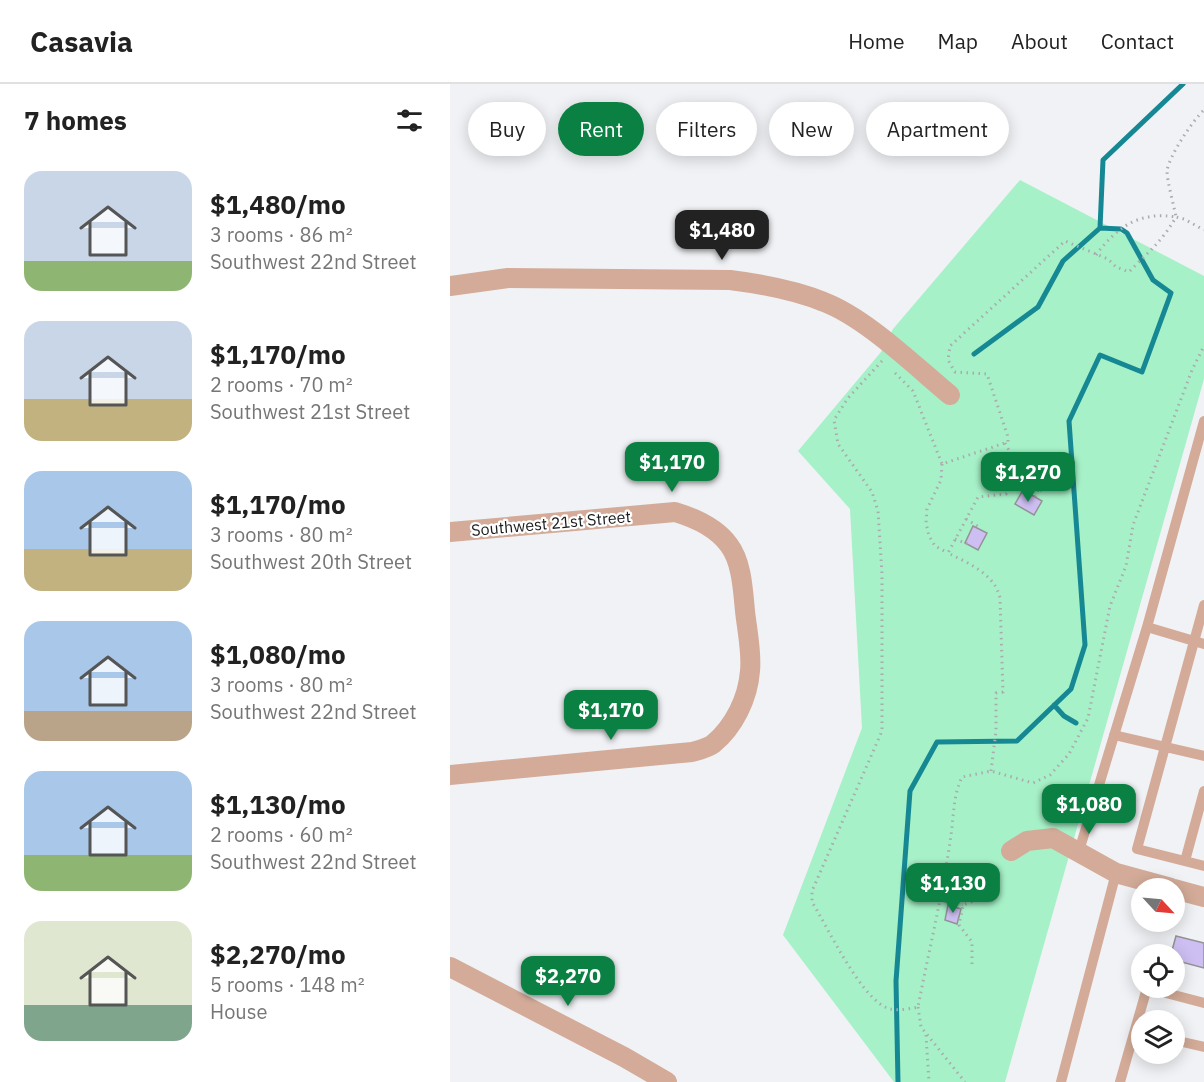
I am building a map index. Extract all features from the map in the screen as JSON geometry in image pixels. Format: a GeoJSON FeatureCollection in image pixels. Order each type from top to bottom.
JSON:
{"type":"FeatureCollection","features":[{"type":"Feature","properties":{"kind":"street"},"geometry":{"type":"LineString","coordinates":[[450,286],[508,278],[730,280],[758,284],[825,302],[853,317],[886,354],[950,395]]}},
{"type":"Feature","properties":{"kind":"street","name":"Southwest 21st Street"},"geometry":{"type":"LineString","coordinates":[[450,532],[675,512],[695,518],[713,529],[730,545],[738,564],[750,670],[744,696],[734,721],[712,745],[692,752],[450,775]]}},
{"type":"Feature","properties":{"kind":"street"},"geometry":{"type":"LineString","coordinates":[[1011,851],[1027,841],[1053,838],[1116,873],[1135,878]]}},
{"type":"Feature","properties":{"kind":"street"},"geometry":{"type":"LineString","coordinates":[[1185,891],[1204,897]]}},
{"type":"Feature","properties":{"kind":"street"},"geometry":{"type":"LineString","coordinates":[[450,967],[624,1057],[667,1082]]}},
{"type":"Feature","properties":{"kind":"lane"},"geometry":{"type":"LineString","coordinates":[[1079,851],[1147,627],[1204,421]]}},
{"type":"Feature","properties":{"kind":"lane"},"geometry":{"type":"LineString","coordinates":[[1204,605],[1199,642],[1165,747],[1137,849],[1204,866]]}},
{"type":"Feature","properties":{"kind":"lane"},"geometry":{"type":"LineString","coordinates":[[1147,627],[1199,642]]}},
{"type":"Feature","properties":{"kind":"lane"},"geometry":{"type":"LineString","coordinates":[[1114,735],[1204,756]]}},
{"type":"Feature","properties":{"kind":"lane"},"geometry":{"type":"LineString","coordinates":[[1185,861],[1201,812],[1204,791]]}},
{"type":"Feature","properties":{"kind":"lane"},"geometry":{"type":"LineString","coordinates":[[1061,1082],[1116,873]]}},
{"type":"Feature","properties":{"kind":"lane"},"geometry":{"type":"LineString","coordinates":[[1142,1010],[1147,988],[1204,1003]]}},
{"type":"Feature","properties":{"kind":"lane"},"geometry":{"type":"LineString","coordinates":[[1185,1043],[1204,1047]]}},
{"type":"Feature","properties":{"kind":"lane"},"geometry":{"type":"LineString","coordinates":[[1123,1081],[1131,1054]]}},
{"type":"Feature","properties":{"kind":"path"},"geometry":{"type":"LineString","coordinates":[[942,464],[1008,442],[987,374],[955,372],[948,360],[950,346],[1065,241],[1129,272],[1149,254],[1167,233],[1176,217],[1167,170],[1177,147],[1204,110]]}},
{"type":"Feature","properties":{"kind":"path"},"geometry":{"type":"LineString","coordinates":[[1096,255],[1105,242],[1125,226],[1141,218],[1160,214],[1176,217],[1204,230]]}},
{"type":"Feature","properties":{"kind":"path"},"geometry":{"type":"LineString","coordinates":[[965,1082],[921,1027],[918,1007],[951,835],[956,789],[962,777],[991,771],[1033,783],[1050,775],[1069,754],[1088,718],[1110,606],[1126,566],[1133,525],[1192,370],[1204,346]]}},
{"type":"Feature","properties":{"kind":"path"},"geometry":{"type":"LineString","coordinates":[[918,1007],[894,1010],[884,1006],[857,979],[812,902],[812,891],[882,731],[882,574],[878,511],[872,492],[838,444],[834,420],[848,398],[886,354],[913,391],[942,464],[941,480],[927,509],[926,523],[929,537],[935,546],[981,571],[999,591],[1003,693],[996,693],[996,731],[991,771]]}},
{"type":"Feature","properties":{"kind":"path"},"geometry":{"type":"LineString","coordinates":[[1005,443],[1019,469],[1041,490],[1035,497]]}},
{"type":"Feature","properties":{"kind":"path"},"geometry":{"type":"LineString","coordinates":[[948,553],[978,497],[1006,494],[1014,484],[1019,469]]}},
{"type":"Feature","properties":{"kind":"path"},"geometry":{"type":"LineString","coordinates":[[966,519],[979,529]]}},
{"type":"Feature","properties":{"kind":"path"},"geometry":{"type":"LineString","coordinates":[[955,539],[970,545]]}},
{"type":"Feature","properties":{"kind":"path"},"geometry":{"type":"LineString","coordinates":[[939,900],[963,905],[974,900]]}},
{"type":"Feature","properties":{"kind":"path"},"geometry":{"type":"LineString","coordinates":[[963,905],[959,925],[972,942],[972,964]]}},
{"type":"Feature","properties":{"kind":"path"},"geometry":{"type":"LineString","coordinates":[[926,1034],[929,1082]]}},
{"type":"Feature","properties":{"kind":"green space"},"geometry":{"type":"Polygon","coordinates":[[[1020,180],[1204,276],[1204,379],[1005,1082],[894,1082],[783,935],[862,728],[850,509],[798,451],[881,352],[893,329],[1020,180]]]}},
{"type":"Feature","properties":{"kind":"building"},"geometry":{"type":"Polygon","coordinates":[[[1023,490],[1042,501],[1034,515],[1015,504],[1023,490]]]}},
{"type":"Feature","properties":{"kind":"building"},"geometry":{"type":"Polygon","coordinates":[[[973,526],[987,533],[978,550],[965,543],[973,526]]]}},
{"type":"Feature","properties":{"kind":"building"},"geometry":{"type":"Polygon","coordinates":[[[948,905],[961,909],[957,924],[945,920],[948,905]]]}},
{"type":"Feature","properties":{"kind":"building"},"geometry":{"type":"Polygon","coordinates":[[[1176,936],[1204,943],[1204,968],[1185,963],[1185,944],[1174,944],[1176,936]]]}},
{"type":"Feature","properties":{"kind":"waterway"},"geometry":{"type":"LineString","coordinates":[[898,1082],[896,981],[910,791],[937,742],[1017,741],[1071,689],[1085,645],[1069,421],[1100,355],[1142,372],[1171,293],[1153,280],[1127,233],[1121,229],[1100,228],[1103,160],[1183,84]]}},
{"type":"Feature","properties":{"kind":"waterway"},"geometry":{"type":"LineString","coordinates":[[974,354],[1038,307],[1063,261],[1100,228]]}},
{"type":"Feature","properties":{"kind":"waterway"},"geometry":{"type":"LineString","coordinates":[[1054,705],[1064,716],[1076,723]]}}]}
